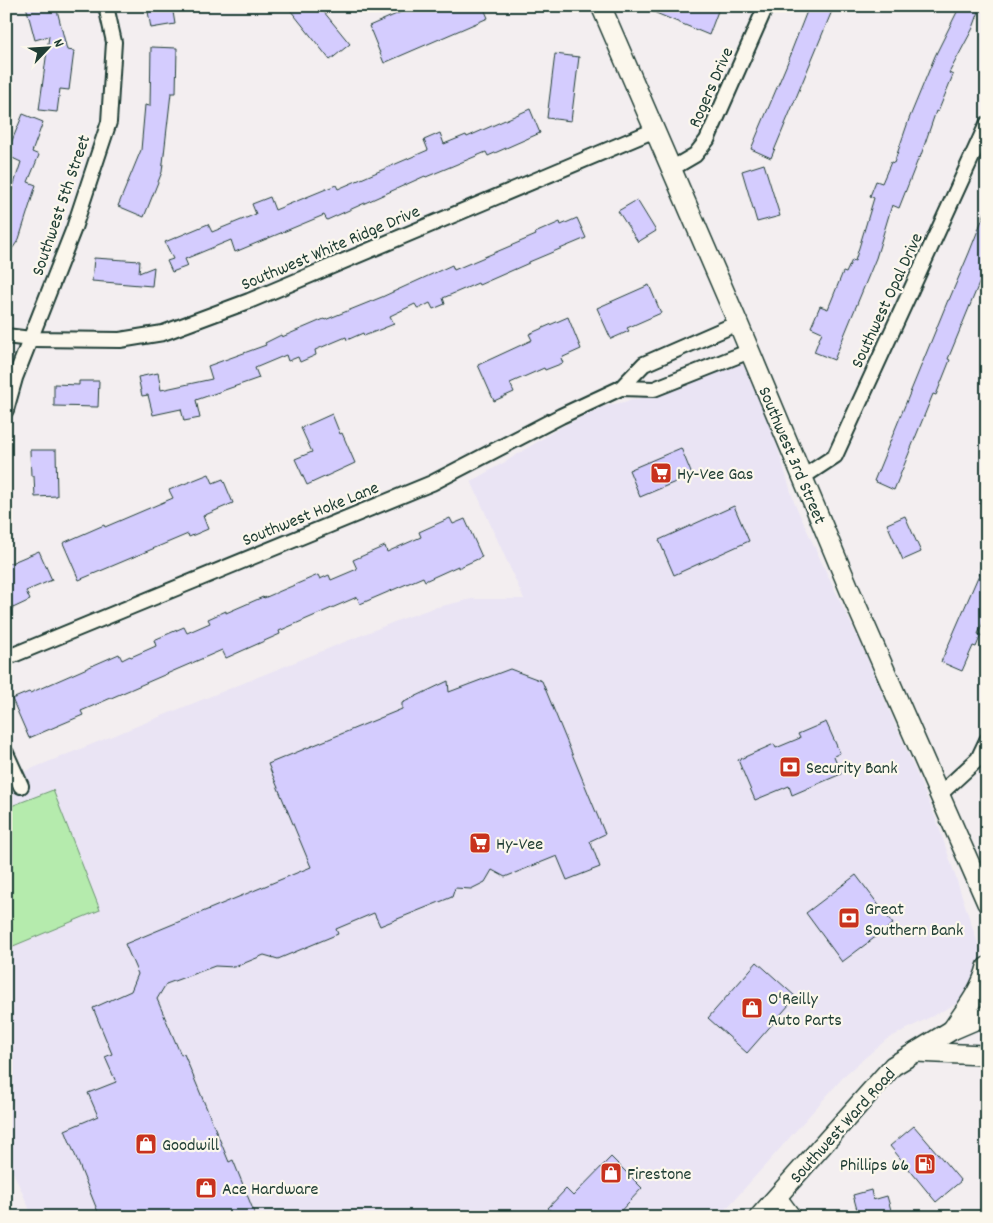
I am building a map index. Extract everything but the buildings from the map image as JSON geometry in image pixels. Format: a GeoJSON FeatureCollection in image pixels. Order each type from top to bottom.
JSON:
{"type":"FeatureCollection","features":[{"type":"Feature","properties":{"kind":"main road","name":"Southwest 3rd Street"},"geometry":{"type":"LineString","coordinates":[[601,6],[750,351],[851,593],[987,903]]}},
{"type":"Feature","properties":{"kind":"main road"},"geometry":{"type":"LineString","coordinates":[[952,1030],[978,992],[987,967]]}},
{"type":"Feature","properties":{"kind":"main road","name":"Southwest Ward Road"},"geometry":{"type":"LineString","coordinates":[[759,1217],[893,1066],[952,1030],[987,1015]]}},
{"type":"Feature","properties":{"kind":"main road"},"geometry":{"type":"LineString","coordinates":[[916,1052],[983,1055],[987,1057]]}},
{"type":"Feature","properties":{"kind":"main road"},"geometry":{"type":"LineString","coordinates":[[777,1198],[791,1217]]}},
{"type":"Feature","properties":{"kind":"street","name":"Southwest 5th Street"},"geometry":{"type":"LineString","coordinates":[[6,410],[15,378],[74,228],[109,122],[114,42],[106,6]]}},
{"type":"Feature","properties":{"kind":"street","name":"Rogers Drive"},"geometry":{"type":"LineString","coordinates":[[671,169],[694,155],[708,140],[766,6]]}},
{"type":"Feature","properties":{"kind":"street","name":"Southwest Opal Drive"},"geometry":{"type":"LineString","coordinates":[[803,477],[835,456],[987,124]]}},
{"type":"Feature","properties":{"kind":"street","name":"Southwest White Ridge Drive"},"geometry":{"type":"LineString","coordinates":[[6,336],[31,339],[120,340],[163,333],[249,301],[655,130]]}},
{"type":"Feature","properties":{"kind":"street","name":"Southwest Hoke Lane"},"geometry":{"type":"LineString","coordinates":[[6,658],[432,483],[561,416],[621,388],[644,364],[738,323]]}},
{"type":"Feature","properties":{"kind":"street","name":"Southwest Hoke Lane"},"geometry":{"type":"LineString","coordinates":[[621,388],[654,390],[750,351]]}},
{"type":"Feature","properties":{"kind":"street"},"geometry":{"type":"LineString","coordinates":[[940,794],[978,759],[987,740]]}},
{"type":"Feature","properties":{"kind":"street"},"geometry":{"type":"LineString","coordinates":[[6,752],[21,786]]}},
{"type":"Feature","properties":{"kind":"shaded area"},"geometry":{"type":"Polygon","coordinates":[[[738,362],[750,369],[760,388],[794,502],[861,644],[937,821],[980,950],[981,980],[966,999],[887,1039],[847,1073],[719,1217],[33,1217],[6,1156],[6,779],[399,620],[433,608],[472,599],[524,599],[471,481],[561,427],[602,407],[662,393],[738,362]]]}},
{"type":"Feature","properties":{"kind":"green space"},"geometry":{"type":"Polygon","coordinates":[[[53,790],[100,910],[6,949],[6,808],[53,790]]]}},
{"type":"Feature","properties":{"kind":"place","name":"Hy-Vee Gas"},"geometry":{"type":"Point","coordinates":[661,473]}},
{"type":"Feature","properties":{"kind":"place","name":"Security Bank"},"geometry":{"type":"Point","coordinates":[790,767]}},
{"type":"Feature","properties":{"kind":"place","name":"Hy-Vee"},"geometry":{"type":"Point","coordinates":[480,843]}},
{"type":"Feature","properties":{"kind":"place","name":"Great Southern Bank"},"geometry":{"type":"Point","coordinates":[849,918]}},
{"type":"Feature","properties":{"kind":"place","name":"O'Reilly Auto Parts"},"geometry":{"type":"Point","coordinates":[752,1008]}},
{"type":"Feature","properties":{"kind":"place","name":"Goodwill"},"geometry":{"type":"Point","coordinates":[146,1144]}},
{"type":"Feature","properties":{"kind":"place","name":"Phillips 66"},"geometry":{"type":"Point","coordinates":[925,1164]}},
{"type":"Feature","properties":{"kind":"place","name":"Firestone"},"geometry":{"type":"Point","coordinates":[611,1173]}},
{"type":"Feature","properties":{"kind":"place","name":"Ace Hardware"},"geometry":{"type":"Point","coordinates":[206,1188]}}]}
